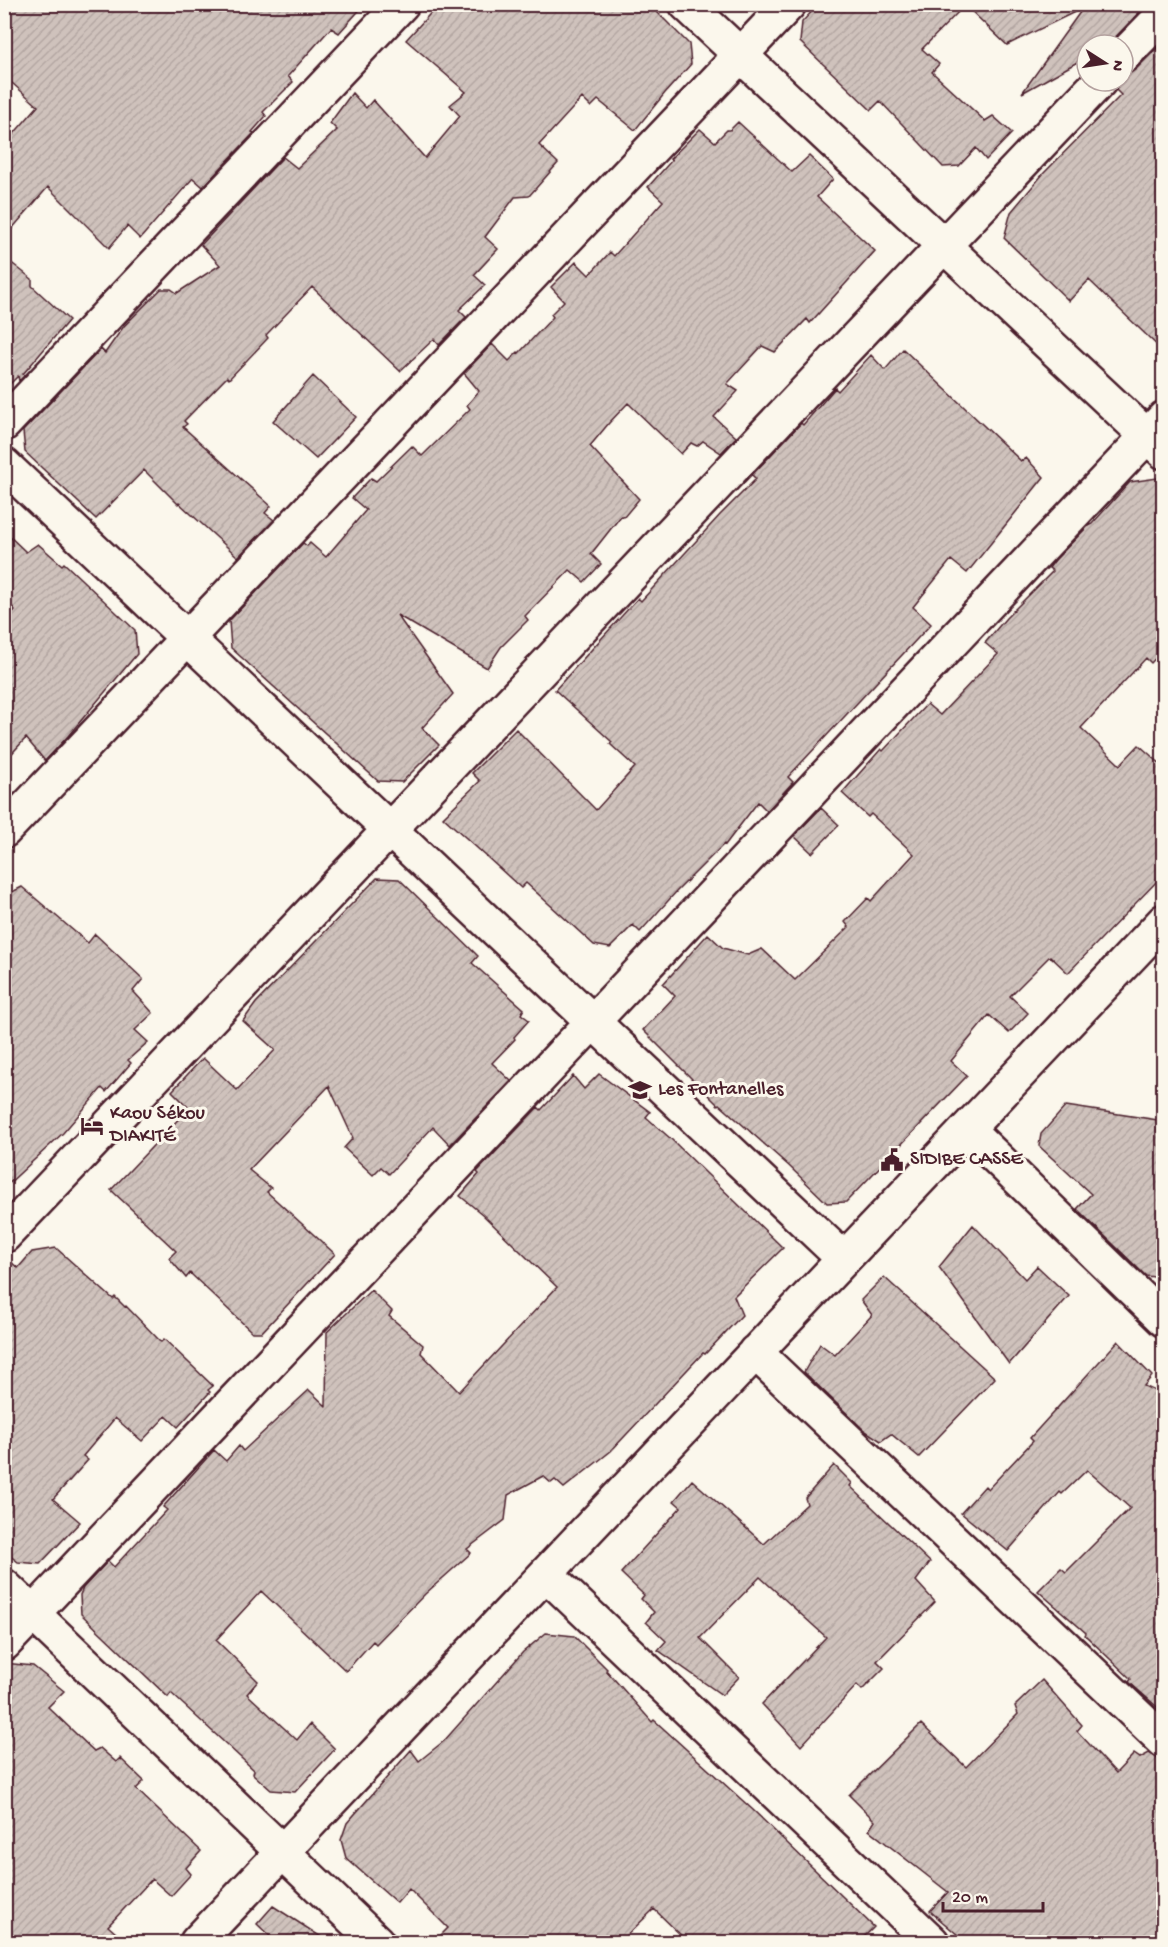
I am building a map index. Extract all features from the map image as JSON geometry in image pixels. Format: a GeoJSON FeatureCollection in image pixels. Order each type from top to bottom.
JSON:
{"type":"FeatureCollection","features":[{"type":"Feature","properties":{"kind":"street"},"geometry":{"type":"LineString","coordinates":[[4,424],[402,4]]}},
{"type":"Feature","properties":{"kind":"street"},"geometry":{"type":"LineString","coordinates":[[4,1644],[593,1022],[1158,435],[944,246],[686,4]]}},
{"type":"Feature","properties":{"kind":"street"},"geometry":{"type":"LineString","coordinates":[[4,831],[789,4]]}},
{"type":"Feature","properties":{"kind":"street"},"geometry":{"type":"LineString","coordinates":[[1135,44],[1164,14]]}},
{"type":"Feature","properties":{"kind":"street"},"geometry":{"type":"LineString","coordinates":[[4,1236],[1089,93]]}},
{"type":"Feature","properties":{"kind":"street"},"geometry":{"type":"LineString","coordinates":[[4,465],[844,1259]]}},
{"type":"Feature","properties":{"kind":"street"},"geometry":{"type":"LineString","coordinates":[[197,1942],[1164,921]]}},
{"type":"Feature","properties":{"kind":"street"},"geometry":{"type":"LineString","coordinates":[[967,1129],[1164,1320]]}},
{"type":"Feature","properties":{"kind":"street"},"geometry":{"type":"LineString","coordinates":[[755,1353],[1164,1742]]}},
{"type":"Feature","properties":{"kind":"street"},"geometry":{"type":"LineString","coordinates":[[546,1574],[932,1942]]}},
{"type":"Feature","properties":{"kind":"street"},"geometry":{"type":"LineString","coordinates":[[4,1587],[377,1942]]}},
{"type":"Feature","properties":{"kind":"building"},"geometry":{"type":"Polygon","coordinates":[[[4,4],[365,4],[339,33],[331,28],[288,76],[293,82],[263,112],[266,116],[252,132],[254,133],[203,187],[193,178],[140,239],[127,226],[109,248],[48,187],[4,238],[4,145],[38,106],[4,76],[4,4]]]}},
{"type":"Feature","properties":{"kind":"building"},"geometry":{"type":"Polygon","coordinates":[[[439,4],[649,4],[689,44],[691,64],[635,130],[598,100],[591,107],[582,98],[539,145],[558,163],[529,196],[515,197],[485,237],[498,249],[474,275],[485,285],[459,310],[466,317],[439,345],[434,339],[400,371],[312,287],[266,335],[268,338],[229,379],[227,377],[184,421],[187,424],[183,427],[271,506],[265,513],[274,520],[238,557],[178,504],[144,470],[96,519],[25,452],[23,431],[101,349],[105,353],[124,326],[161,289],[171,289],[177,293],[220,265],[201,245],[283,157],[297,168],[337,130],[330,123],[352,93],[366,108],[373,100],[425,158],[460,116],[450,105],[466,92],[406,40],[439,4]]]}},
{"type":"Feature","properties":{"kind":"building"},"geometry":{"type":"Polygon","coordinates":[[[819,4],[1147,4],[1119,33],[1075,33],[1075,63],[1022,93],[1083,8],[1007,45],[965,5],[922,49],[939,64],[932,72],[985,121],[993,116],[1012,133],[986,160],[976,148],[959,166],[943,167],[880,101],[871,110],[800,42],[802,22],[819,4]]]}},
{"type":"Feature","properties":{"kind":"building"},"geometry":{"type":"Polygon","coordinates":[[[1164,41],[1164,352],[1089,280],[1069,301],[1004,238],[1011,212],[1043,174],[1121,95],[1119,93],[1135,93],[1136,69],[1164,41]]]}},
{"type":"Feature","properties":{"kind":"building"},"geometry":{"type":"Polygon","coordinates":[[[738,122],[792,172],[809,156],[833,179],[817,197],[875,251],[810,323],[807,319],[775,352],[762,346],[727,384],[738,391],[714,417],[736,437],[721,453],[703,441],[697,446],[691,443],[681,454],[628,403],[609,423],[590,446],[639,499],[624,517],[621,516],[591,554],[601,564],[584,582],[570,570],[525,616],[528,620],[501,647],[487,668],[397,615],[453,694],[422,728],[439,745],[402,782],[378,781],[231,648],[229,621],[303,543],[307,546],[310,543],[326,557],[366,510],[352,498],[371,478],[376,481],[412,446],[422,456],[470,409],[467,405],[479,391],[464,373],[492,344],[509,361],[519,353],[553,317],[551,314],[564,301],[551,287],[576,262],[589,275],[610,252],[614,256],[663,201],[648,187],[672,160],[670,159],[700,129],[715,142],[738,122]]]}},
{"type":"Feature","properties":{"kind":"building"},"geometry":{"type":"Polygon","coordinates":[[[4,257],[32,279],[32,286],[69,320],[23,374],[25,375],[19,381],[18,376],[4,390],[4,257]]]}},
{"type":"Feature","properties":{"kind":"building"},"geometry":{"type":"Polygon","coordinates":[[[903,349],[1021,461],[1026,458],[1044,477],[967,573],[951,560],[913,607],[931,624],[788,777],[793,782],[767,811],[758,802],[725,845],[676,892],[640,932],[633,925],[610,948],[594,945],[526,883],[521,888],[443,817],[480,781],[472,773],[516,729],[596,810],[635,767],[610,744],[612,742],[555,690],[638,598],[641,601],[756,479],[752,475],[801,423],[803,425],[835,388],[838,391],[871,355],[885,370],[903,349]]]}},
{"type":"Feature","properties":{"kind":"building"},"geometry":{"type":"Polygon","coordinates":[[[313,376],[356,417],[316,459],[273,421],[313,376]]]}},
{"type":"Feature","properties":{"kind":"building"},"geometry":{"type":"Polygon","coordinates":[[[1164,477],[1164,649],[1151,663],[1146,658],[1081,728],[1120,765],[1139,745],[1164,767],[1164,874],[1068,973],[1050,956],[1010,996],[1028,1013],[1009,1033],[989,1015],[951,1061],[967,1076],[846,1202],[827,1203],[789,1166],[718,1105],[643,1030],[675,996],[663,984],[708,934],[723,948],[748,955],[762,949],[795,980],[849,927],[845,922],[868,898],[871,901],[914,854],[871,814],[868,817],[842,793],[881,749],[883,751],[927,704],[940,715],[998,654],[985,643],[1006,618],[1053,571],[1049,568],[1055,560],[1130,482],[1164,477]]]}},
{"type":"Feature","properties":{"kind":"building"},"geometry":{"type":"Polygon","coordinates":[[[4,531],[26,552],[38,544],[62,565],[64,563],[135,630],[137,654],[45,761],[26,738],[4,762],[4,622],[15,610],[4,597],[4,531]]]}},
{"type":"Feature","properties":{"kind":"building"},"geometry":{"type":"Polygon","coordinates":[[[821,808],[839,825],[812,853],[794,836],[821,808]]]}},
{"type":"Feature","properties":{"kind":"building"},"geometry":{"type":"Polygon","coordinates":[[[377,878],[399,879],[478,956],[472,963],[524,1009],[521,1014],[529,1020],[492,1063],[511,1081],[450,1145],[433,1127],[389,1174],[381,1167],[373,1175],[344,1148],[353,1138],[329,1086],[249,1170],[271,1188],[267,1192],[335,1254],[262,1332],[252,1332],[190,1273],[186,1278],[169,1258],[176,1251],[111,1190],[189,1108],[172,1091],[203,1058],[237,1090],[275,1050],[243,1021],[256,1003],[377,878]]]}},
{"type":"Feature","properties":{"kind":"building"},"geometry":{"type":"Polygon","coordinates":[[[22,887],[88,943],[95,934],[143,979],[133,991],[153,1013],[135,1030],[148,1042],[128,1060],[131,1063],[106,1092],[102,1088],[63,1133],[4,1188],[4,896],[22,887]]]}},
{"type":"Feature","properties":{"kind":"building"},"geometry":{"type":"Polygon","coordinates":[[[599,1074],[650,1112],[646,1117],[783,1248],[734,1296],[742,1315],[611,1451],[564,1488],[555,1480],[551,1483],[543,1476],[508,1495],[505,1520],[467,1549],[471,1553],[425,1594],[376,1644],[373,1641],[346,1671],[261,1591],[216,1640],[258,1681],[247,1694],[297,1740],[310,1724],[335,1749],[295,1792],[271,1790],[253,1774],[254,1770],[171,1693],[168,1697],[81,1614],[80,1595],[83,1588],[108,1561],[114,1567],[167,1510],[163,1507],[214,1450],[226,1461],[239,1446],[243,1451],[309,1390],[326,1406],[327,1332],[371,1290],[392,1311],[389,1316],[423,1345],[421,1353],[459,1392],[557,1287],[482,1214],[460,1196],[479,1174],[477,1172],[538,1107],[541,1110],[573,1076],[584,1089],[599,1074]]]}},
{"type":"Feature","properties":{"kind":"building"},"geometry":{"type":"Polygon","coordinates":[[[1066,1106],[1164,1121],[1164,1278],[1146,1276],[1077,1209],[1091,1194],[1039,1146],[1041,1134],[1066,1106]]]}},
{"type":"Feature","properties":{"kind":"building"},"geometry":{"type":"Polygon","coordinates":[[[973,1225],[1025,1279],[1037,1266],[1069,1296],[1009,1364],[939,1267],[973,1225]]]}},
{"type":"Feature","properties":{"kind":"building"},"geometry":{"type":"Polygon","coordinates":[[[56,1248],[113,1299],[115,1297],[126,1306],[161,1342],[164,1339],[213,1386],[178,1427],[166,1416],[142,1441],[115,1418],[83,1456],[88,1460],[53,1499],[80,1522],[40,1564],[18,1562],[4,1551],[4,1256],[18,1268],[32,1252],[56,1248]]]}},
{"type":"Feature","properties":{"kind":"building"},"geometry":{"type":"Polygon","coordinates":[[[884,1277],[995,1378],[919,1457],[891,1434],[881,1441],[864,1430],[804,1372],[820,1344],[835,1355],[872,1315],[861,1300],[884,1277]]]}},
{"type":"Feature","properties":{"kind":"building"},"geometry":{"type":"Polygon","coordinates":[[[1118,1341],[1152,1376],[1144,1386],[1164,1395],[1164,1713],[1129,1682],[1131,1679],[1085,1635],[1086,1633],[1038,1591],[1061,1568],[1066,1572],[1130,1508],[1087,1470],[1062,1494],[1060,1492],[1008,1551],[961,1513],[985,1486],[988,1489],[1033,1441],[1030,1438],[1118,1341]]]}},
{"type":"Feature","properties":{"kind":"building"},"geometry":{"type":"Polygon","coordinates":[[[834,1465],[852,1483],[850,1486],[930,1562],[916,1581],[935,1602],[877,1661],[884,1668],[862,1690],[857,1685],[801,1746],[762,1704],[826,1637],[760,1577],[700,1638],[739,1677],[722,1695],[658,1650],[666,1641],[646,1622],[654,1612],[641,1599],[644,1595],[621,1573],[681,1507],[674,1501],[692,1480],[764,1544],[807,1504],[805,1498],[834,1465]]]}},
{"type":"Feature","properties":{"kind":"building"},"geometry":{"type":"Polygon","coordinates":[[[546,1633],[574,1636],[607,1669],[652,1722],[654,1720],[753,1810],[874,1927],[859,1942],[688,1942],[654,1909],[620,1942],[434,1942],[448,1928],[409,1889],[397,1903],[346,1858],[341,1840],[347,1823],[411,1750],[419,1761],[444,1741],[523,1652],[546,1633]]]}},
{"type":"Feature","properties":{"kind":"building"},"geometry":{"type":"Polygon","coordinates":[[[4,1663],[33,1666],[64,1691],[48,1707],[94,1751],[100,1748],[116,1762],[120,1758],[144,1781],[136,1789],[201,1851],[186,1868],[191,1874],[171,1896],[152,1879],[108,1926],[126,1942],[4,1942],[4,1663]]]}},
{"type":"Feature","properties":{"kind":"building"},"geometry":{"type":"Polygon","coordinates":[[[1042,1680],[1082,1725],[1077,1731],[1116,1773],[1134,1754],[1140,1758],[1149,1753],[1159,1759],[1164,1759],[1164,1942],[966,1942],[930,1911],[948,1892],[869,1830],[875,1821],[849,1795],[921,1724],[966,1767],[1018,1714],[1015,1706],[1042,1680]]]}},
{"type":"Feature","properties":{"kind":"building"},"geometry":{"type":"Polygon","coordinates":[[[273,1906],[329,1942],[276,1942],[257,1924],[273,1906]]]}},
{"type":"Feature","properties":{"kind":"place","name":"Les Fontanelles"},"geometry":{"type":"Point","coordinates":[640,1090]}},
{"type":"Feature","properties":{"kind":"place","name":"Kaou Sékou DIAKITÉ"},"geometry":{"type":"Point","coordinates":[92,1126]}},
{"type":"Feature","properties":{"kind":"place","name":"SIDIBE CASSE"},"geometry":{"type":"Point","coordinates":[892,1160]}}]}
